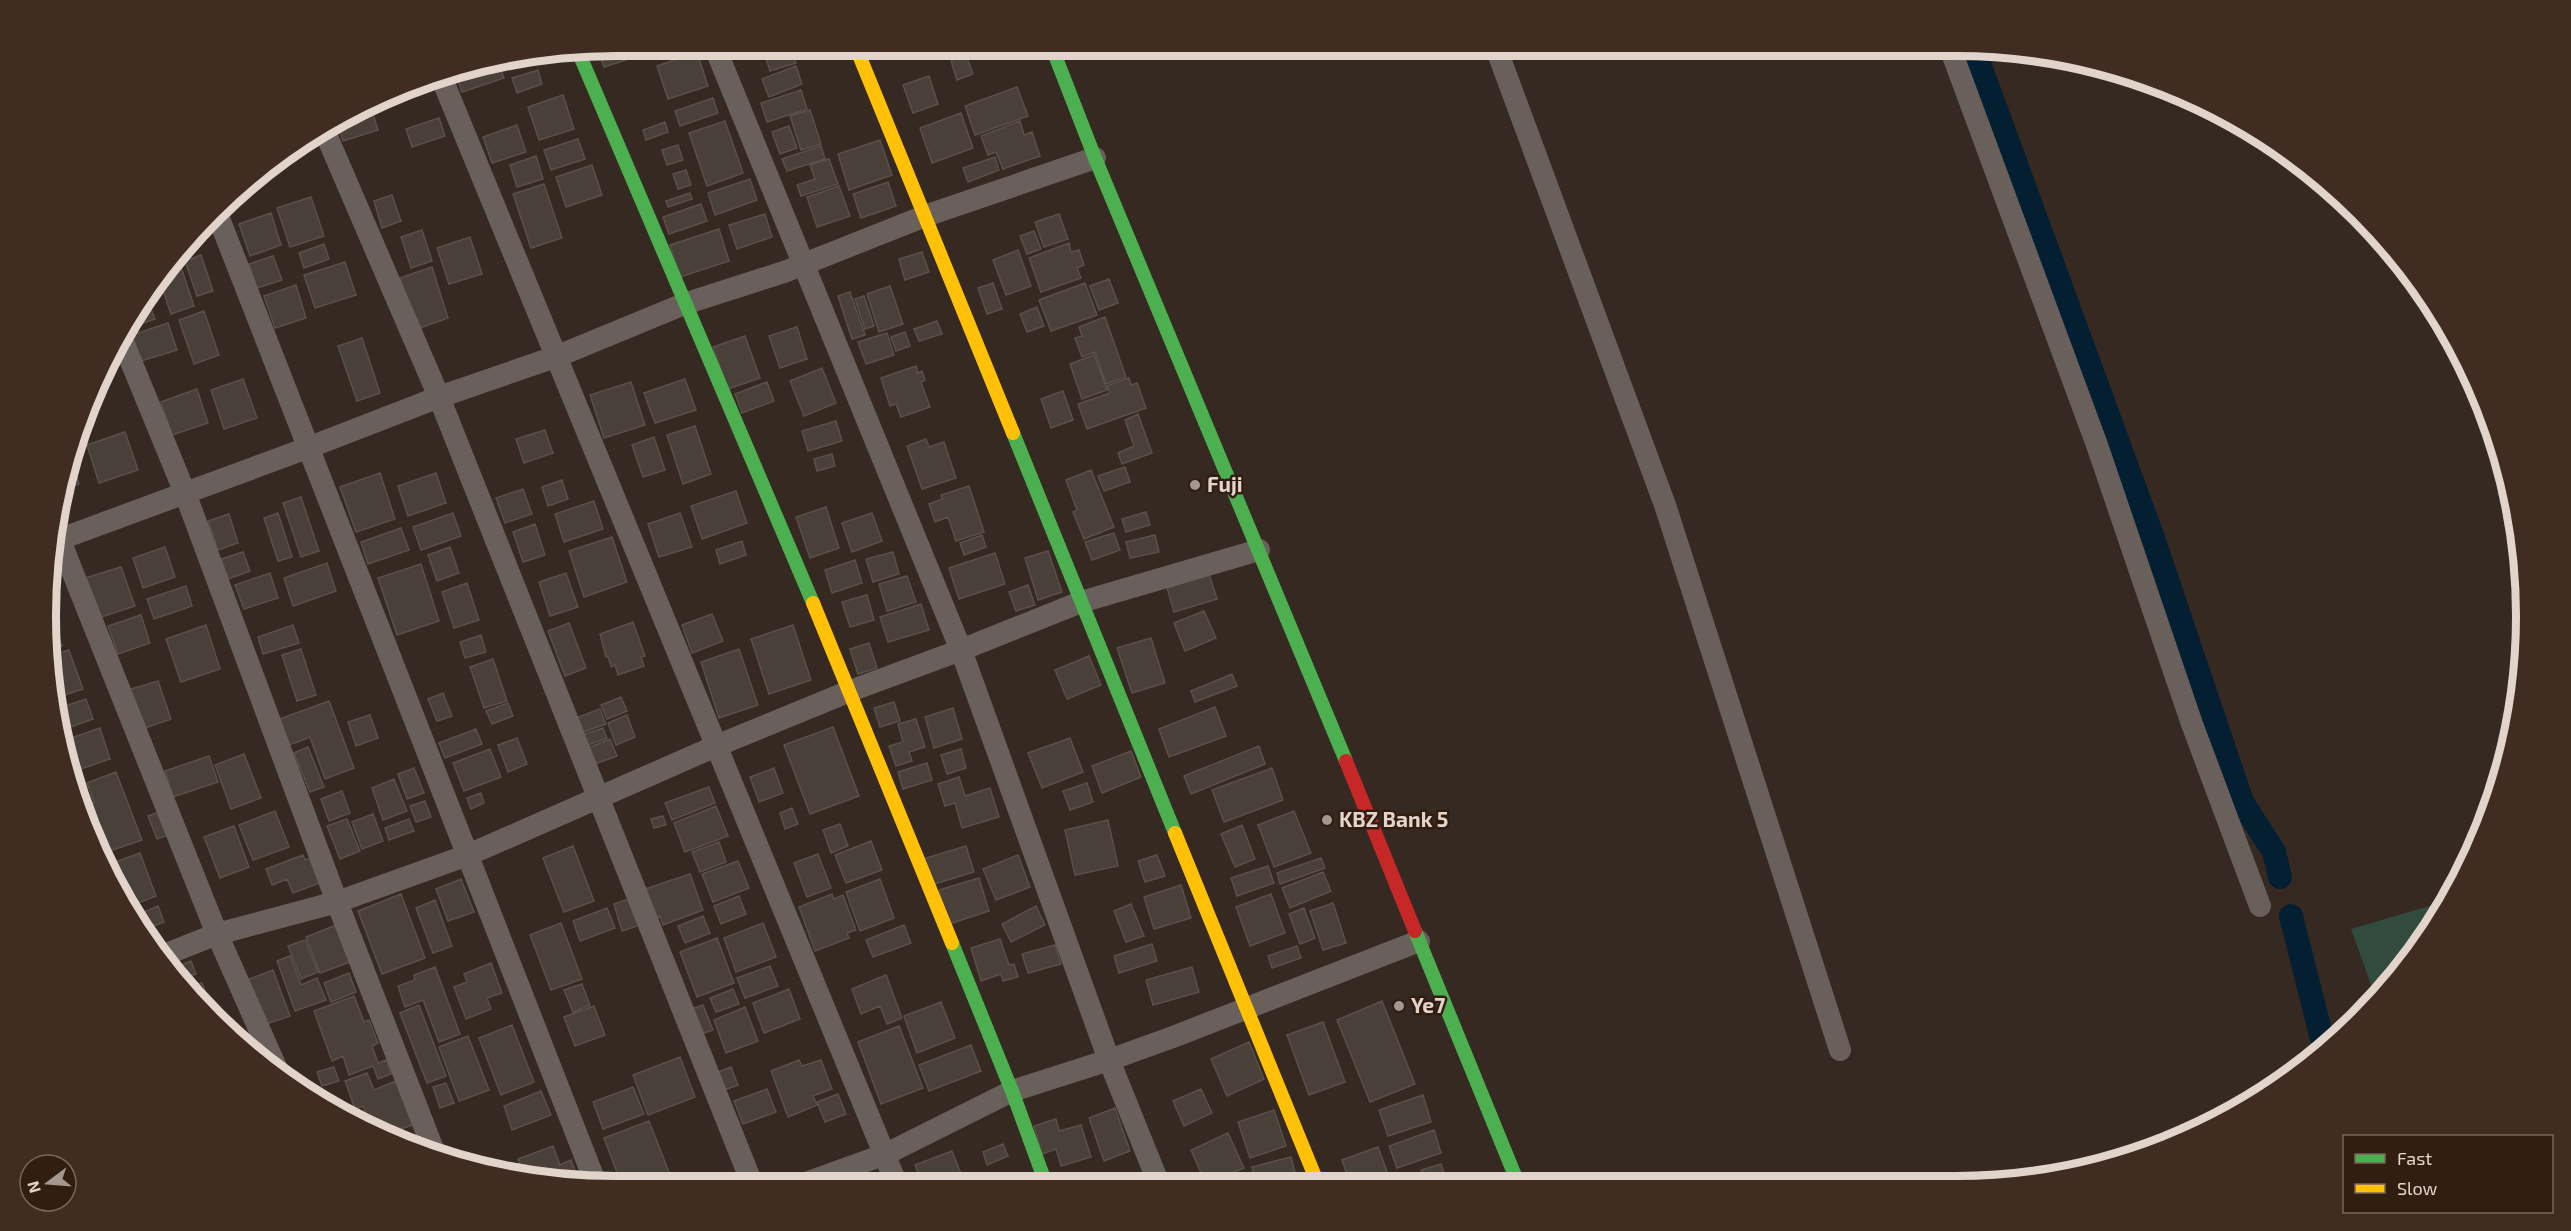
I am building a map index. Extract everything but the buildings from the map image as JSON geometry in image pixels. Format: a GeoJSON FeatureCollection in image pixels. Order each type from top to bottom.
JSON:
{"type":"FeatureCollection","features":[{"type":"Feature","properties":{"kind":"main road"},"geometry":{"type":"LineString","coordinates":[[860,56],[1314,1175]]}},
{"type":"Feature","properties":{"kind":"main road"},"geometry":{"type":"LineString","coordinates":[[1055,56],[1095,158],[1259,550],[1515,1175]]}},
{"type":"Feature","properties":{"kind":"main road"},"geometry":{"type":"LineString","coordinates":[[580,57],[850,691],[1012,1091],[1042,1175]]}},
{"type":"Feature","properties":{"kind":"street"},"geometry":{"type":"LineString","coordinates":[[719,56],[961,650],[1109,1060],[1155,1175]]}},
{"type":"Feature","properties":{"kind":"street"},"geometry":{"type":"LineString","coordinates":[[1499,56],[1665,505],[1840,1050]]}},
{"type":"Feature","properties":{"kind":"street"},"geometry":{"type":"LineString","coordinates":[[1953,56],[2097,445],[2192,724],[2260,906]]}},
{"type":"Feature","properties":{"kind":"street"},"geometry":{"type":"LineString","coordinates":[[444,83],[893,1175]]}},
{"type":"Feature","properties":{"kind":"street"},"geometry":{"type":"LineString","coordinates":[[327,136],[439,397],[749,1175]]}},
{"type":"Feature","properties":{"kind":"street"},"geometry":{"type":"LineString","coordinates":[[61,535],[185,493],[439,397],[558,356],[684,304],[804,264],[925,216],[1095,158]]}},
{"type":"Feature","properties":{"kind":"street"},"geometry":{"type":"LineString","coordinates":[[220,220],[592,1174]]}},
{"type":"Feature","properties":{"kind":"street"},"geometry":{"type":"LineString","coordinates":[[125,346],[185,493],[336,902],[431,1145]]}},
{"type":"Feature","properties":{"kind":"street"},"geometry":{"type":"LineString","coordinates":[[60,543],[217,934],[272,1057]]}},
{"type":"Feature","properties":{"kind":"street"},"geometry":{"type":"LineString","coordinates":[[169,953],[217,934],[336,902],[468,855],[716,746],[850,691],[1081,602],[1259,550]]}},
{"type":"Feature","properties":{"kind":"street"},"geometry":{"type":"LineString","coordinates":[[828,1175],[886,1154],[1012,1091],[1109,1060],[1419,941]]}},
{"type":"Feature","properties":{"kind":"green space"},"geometry":{"type":"Polygon","coordinates":[[[2435,904],[2400,956],[2373,989],[2351,929],[2435,904]]]}},
{"type":"Feature","properties":{"kind":"waterway"},"geometry":{"type":"LineString","coordinates":[[1977,57],[2154,541],[2242,802],[2274,852],[2280,877]]}},
{"type":"Feature","properties":{"kind":"waterway"},"geometry":{"type":"LineString","coordinates":[[2291,916],[2322,1039]]}},
{"type":"Feature","properties":{"kind":"traffic: fast"},"geometry":{"type":"LineString","coordinates":[[1055,56],[1095,158],[1346,761]]}},
{"type":"Feature","properties":{"kind":"traffic: fast"},"geometry":{"type":"LineString","coordinates":[[581,57],[813,603]]}},
{"type":"Feature","properties":{"kind":"traffic: fast"},"geometry":{"type":"LineString","coordinates":[[1013,433],[1175,833]]}},
{"type":"Feature","properties":{"kind":"traffic: fast"},"geometry":{"type":"LineString","coordinates":[[1415,931],[1515,1175]]}},
{"type":"Feature","properties":{"kind":"traffic: fast"},"geometry":{"type":"LineString","coordinates":[[952,943],[1012,1091],[1043,1175]]}},
{"type":"Feature","properties":{"kind":"traffic: slow"},"geometry":{"type":"LineString","coordinates":[[859,56],[1013,433]]}},
{"type":"Feature","properties":{"kind":"traffic: slow"},"geometry":{"type":"LineString","coordinates":[[813,603],[952,943]]}},
{"type":"Feature","properties":{"kind":"traffic: slow"},"geometry":{"type":"LineString","coordinates":[[1175,833],[1314,1175]]}},
{"type":"Feature","properties":{"kind":"traffic: jam"},"geometry":{"type":"LineString","coordinates":[[1346,761],[1415,931]]}},
{"type":"Feature","properties":{"kind":"place","name":"Fuji"},"geometry":{"type":"Point","coordinates":[1195,485]}},
{"type":"Feature","properties":{"kind":"place","name":"KBZ Bank 5"},"geometry":{"type":"Point","coordinates":[1327,820]}},
{"type":"Feature","properties":{"kind":"place","name":"Ye7"},"geometry":{"type":"Point","coordinates":[1399,1006]}}]}
